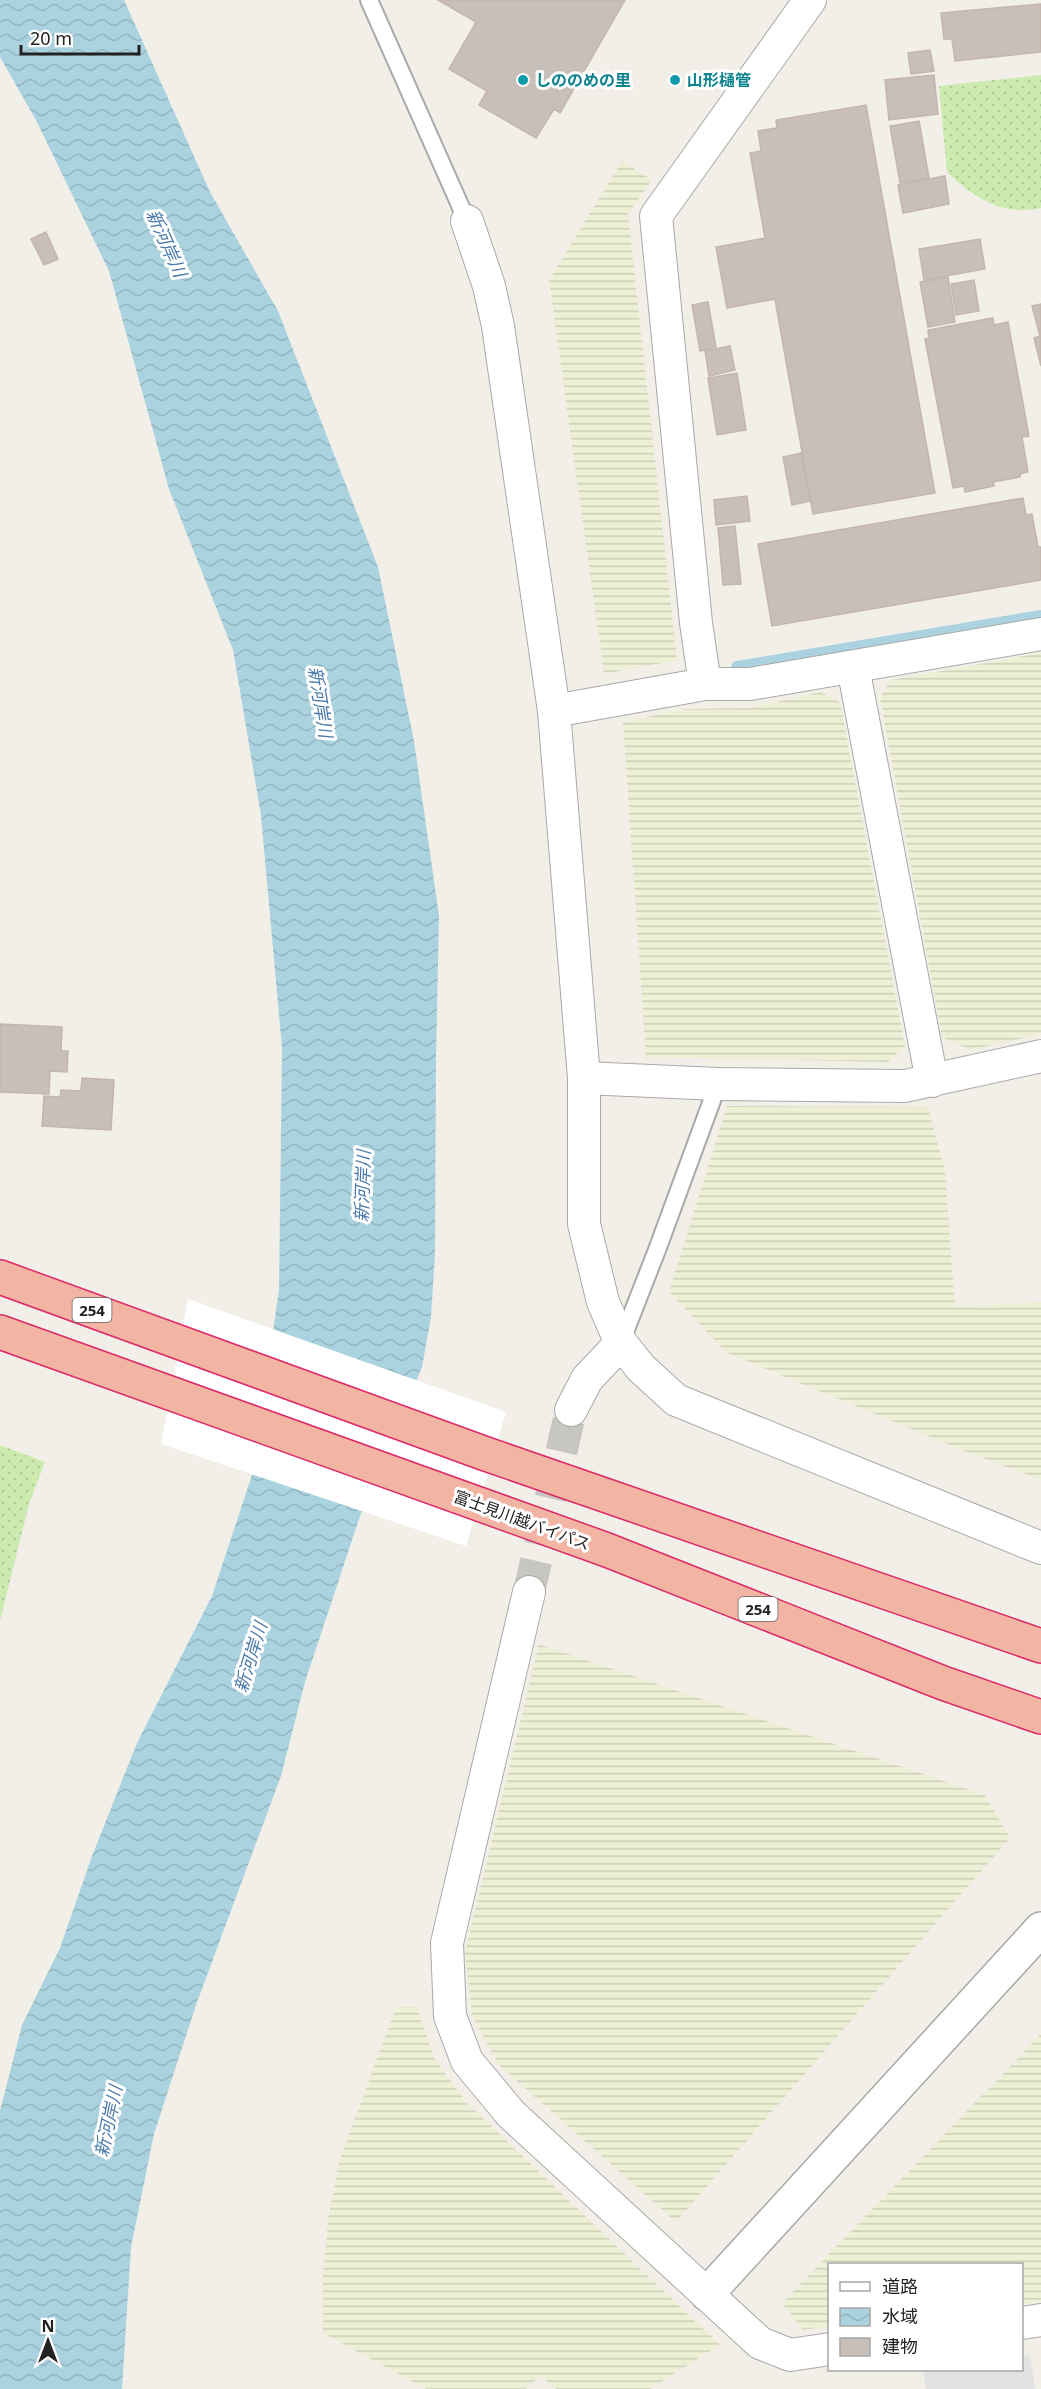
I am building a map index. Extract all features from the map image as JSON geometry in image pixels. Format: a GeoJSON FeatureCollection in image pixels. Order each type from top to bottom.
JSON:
{"type":"FeatureCollection","features":[{"type":"Feature","properties":{"kind":"highway","name":"254"},"geometry":{"type":"LineString","coordinates":[[0,1277],[486,1454],[1041,1646]]}},
{"type":"Feature","properties":{"kind":"highway","name":"富士見川越バイパス"},"geometry":{"type":"LineString","coordinates":[[0,1332],[697,1585],[942,1683],[1041,1717]]}},
{"type":"Feature","properties":{"kind":"street"},"geometry":{"type":"LineString","coordinates":[[705,684],[696,622],[656,216],[810,0]]}},
{"type":"Feature","properties":{"kind":"street"},"geometry":{"type":"LineString","coordinates":[[467,221],[489,286],[498,326],[554,711],[584,1078],[584,1224],[603,1302],[621,1343],[641,1368],[676,1400],[1041,1548]]}},
{"type":"Feature","properties":{"kind":"street"},"geometry":{"type":"LineString","coordinates":[[554,711],[705,684],[750,684],[1041,634]]}},
{"type":"Feature","properties":{"kind":"street"},"geometry":{"type":"LineString","coordinates":[[852,667],[932,1080]]}},
{"type":"Feature","properties":{"kind":"street"},"geometry":{"type":"LineString","coordinates":[[584,1078],[718,1084],[905,1086],[1041,1056]]}},
{"type":"Feature","properties":{"kind":"street"},"geometry":{"type":"LineString","coordinates":[[571,1410],[587,1379],[621,1343]]}},
{"type":"Feature","properties":{"kind":"street"},"geometry":{"type":"LineString","coordinates":[[530,1593],[447,1942],[450,2016],[467,2061],[511,2114],[760,2343],[790,2355],[828,2349]]}},
{"type":"Feature","properties":{"kind":"street"},"geometry":{"type":"LineString","coordinates":[[707,2294],[1041,1929]]}},
{"type":"Feature","properties":{"kind":"street"},"geometry":{"type":"LineString","coordinates":[[1023,2323],[1041,2320]]}},
{"type":"Feature","properties":{"kind":"lane"},"geometry":{"type":"LineString","coordinates":[[369,0],[467,221]]}},
{"type":"Feature","properties":{"kind":"lane"},"geometry":{"type":"LineString","coordinates":[[621,1343],[718,1084]]}},
{"type":"Feature","properties":{"kind":"green space"},"geometry":{"type":"Polygon","coordinates":[[[1041,75],[1041,208],[1014,210],[1001,207],[978,197],[947,172],[939,86],[1041,75]]]}},
{"type":"Feature","properties":{"kind":"green space"},"geometry":{"type":"Polygon","coordinates":[[[622,161],[652,180],[628,214],[677,660],[604,674],[549,280],[622,161]]]}},
{"type":"Feature","properties":{"kind":"green space"},"geometry":{"type":"Polygon","coordinates":[[[1041,653],[1041,1034],[970,1050],[942,1037],[880,697],[891,680],[1041,653]]]}},
{"type":"Feature","properties":{"kind":"green space"},"geometry":{"type":"Polygon","coordinates":[[[821,692],[840,702],[905,1046],[888,1062],[646,1057],[623,722],[685,709],[750,708],[821,692]]]}},
{"type":"Feature","properties":{"kind":"green space"},"geometry":{"type":"Polygon","coordinates":[[[727,1106],[928,1107],[945,1170],[955,1307],[1041,1302],[1041,1480],[962,1450],[727,1353],[669,1292],[727,1106]]]}},
{"type":"Feature","properties":{"kind":"green space"},"geometry":{"type":"Polygon","coordinates":[[[0,1445],[45,1462],[29,1504],[0,1621],[0,1445]]]}},
{"type":"Feature","properties":{"kind":"green space"},"geometry":{"type":"Polygon","coordinates":[[[539,1644],[985,1795],[1010,1838],[676,2222],[498,2064],[472,2015],[465,1952],[539,1644]]]}},
{"type":"Feature","properties":{"kind":"green space"},"geometry":{"type":"Polygon","coordinates":[[[396,2007],[417,2007],[434,2058],[466,2102],[720,2345],[650,2389],[556,2389],[540,2376],[526,2389],[426,2389],[323,2333],[323,2274],[329,2214],[339,2162],[396,2007]]]}},
{"type":"Feature","properties":{"kind":"green space"},"geometry":{"type":"Polygon","coordinates":[[[1041,2034],[1041,2302],[1023,2304],[1023,2263],[828,2263],[828,2326],[803,2330],[782,2303],[1041,2034]]]}},
{"type":"Feature","properties":{"kind":"shaded area"},"geometry":{"type":"Polygon","coordinates":[[[1030,2355],[1035,2389],[926,2389],[923,2371],[1023,2371],[1023,2356],[1030,2355]]]}},
{"type":"Feature","properties":{"kind":"water","name":"新河岸川"},"geometry":{"type":"Polygon","coordinates":[[[0,0],[124,0],[210,192],[278,311],[378,567],[414,741],[439,916],[435,1254],[431,1317],[422,1367],[360,1516],[305,1682],[281,1776],[196,2005],[154,2134],[131,2247],[122,2389],[0,2389],[0,2111],[22,2025],[60,1948],[92,1856],[137,1743],[212,1596],[252,1475],[279,1290],[282,1048],[261,815],[233,650],[169,489],[109,271],[37,122],[0,57],[0,0]]]}},
{"type":"Feature","properties":{"kind":"pier"},"geometry":{"type":"Polygon","coordinates":[[[188,1299],[506,1412],[466,1546],[161,1444],[188,1299]]]}},
{"type":"Feature","properties":{"kind":"building","name":"しののめの里"},"geometry":{"type":"Polygon","coordinates":[[[438,0],[625,0],[560,113],[554,109],[536,138],[479,105],[487,91],[449,69],[476,22],[438,0]]]}},
{"type":"Feature","properties":{"kind":"building"},"geometry":{"type":"Polygon","coordinates":[[[1041,4],[1041,52],[955,61],[952,39],[944,39],[941,13],[1041,4]]]}},
{"type":"Feature","properties":{"kind":"building"},"geometry":{"type":"Polygon","coordinates":[[[930,50],[934,71],[911,74],[908,53],[930,50]]]}},
{"type":"Feature","properties":{"kind":"building"},"geometry":{"type":"Polygon","coordinates":[[[934,75],[938,114],[889,120],[885,80],[934,75]]]}},
{"type":"Feature","properties":{"kind":"building"},"geometry":{"type":"Polygon","coordinates":[[[866,105],[935,493],[813,514],[775,299],[727,308],[716,247],[765,238],[750,153],[761,151],[758,131],[777,128],[776,120],[866,105]]]}},
{"type":"Feature","properties":{"kind":"building"},"geometry":{"type":"Polygon","coordinates":[[[919,121],[929,178],[900,183],[890,126],[919,121]]]}},
{"type":"Feature","properties":{"kind":"building"},"geometry":{"type":"Polygon","coordinates":[[[945,176],[949,204],[903,213],[898,185],[945,176]]]}},
{"type":"Feature","properties":{"kind":"building"},"geometry":{"type":"Polygon","coordinates":[[[46,232],[58,259],[44,265],[31,239],[46,232]]]}},
{"type":"Feature","properties":{"kind":"building"},"geometry":{"type":"Polygon","coordinates":[[[980,239],[985,269],[924,280],[919,249],[980,239]]]}},
{"type":"Feature","properties":{"kind":"building"},"geometry":{"type":"Polygon","coordinates":[[[948,277],[955,322],[928,327],[920,282],[948,277]]]}},
{"type":"Feature","properties":{"kind":"building"},"geometry":{"type":"Polygon","coordinates":[[[974,280],[979,311],[956,315],[951,284],[974,280]]]}},
{"type":"Feature","properties":{"kind":"building"},"geometry":{"type":"Polygon","coordinates":[[[708,302],[716,347],[700,351],[692,305],[708,302]]]}},
{"type":"Feature","properties":{"kind":"building"},"geometry":{"type":"Polygon","coordinates":[[[1041,304],[1041,366],[1034,338],[1040,336],[1032,306],[1041,304]]]}},
{"type":"Feature","properties":{"kind":"building"},"geometry":{"type":"Polygon","coordinates":[[[993,318],[994,325],[1008,322],[1029,436],[1022,437],[1028,472],[1020,474],[1020,477],[993,482],[994,486],[965,492],[964,486],[953,488],[925,339],[929,338],[928,330],[993,318]]]}},
{"type":"Feature","properties":{"kind":"building"},"geometry":{"type":"Polygon","coordinates":[[[730,346],[735,370],[709,376],[705,351],[730,346]]]}},
{"type":"Feature","properties":{"kind":"building"},"geometry":{"type":"Polygon","coordinates":[[[737,373],[746,430],[717,435],[708,378],[737,373]]]}},
{"type":"Feature","properties":{"kind":"building"},"geometry":{"type":"Polygon","coordinates":[[[801,453],[810,501],[792,505],[783,457],[801,453]]]}},
{"type":"Feature","properties":{"kind":"building"},"geometry":{"type":"Polygon","coordinates":[[[747,496],[750,521],[716,525],[714,500],[747,496]]]}},
{"type":"Feature","properties":{"kind":"building"},"geometry":{"type":"Polygon","coordinates":[[[1023,498],[1026,515],[1032,514],[1038,547],[1041,547],[1041,580],[772,626],[758,544],[1023,498]]]}},
{"type":"Feature","properties":{"kind":"building"},"geometry":{"type":"Polygon","coordinates":[[[735,526],[741,584],[723,585],[718,528],[735,526]]]}},
{"type":"Feature","properties":{"kind":"building"},"geometry":{"type":"Polygon","coordinates":[[[0,1024],[62,1027],[61,1051],[68,1051],[67,1072],[50,1071],[49,1094],[0,1092],[0,1024]]]}},
{"type":"Feature","properties":{"kind":"building"},"geometry":{"type":"Polygon","coordinates":[[[82,1078],[114,1080],[111,1130],[42,1126],[44,1096],[60,1097],[61,1090],[81,1091],[82,1078]]]}},
{"type":"Feature","properties":{"kind":"waterway"},"geometry":{"type":"LineString","coordinates":[[737,667],[1041,616]]}},
{"type":"Feature","properties":{"kind":"tunnel"},"geometry":{"type":"LineString","coordinates":[[529,1592],[571,1410]]}},
{"type":"Feature","properties":{"kind":"place","name":"しののめの里"},"geometry":{"type":"Point","coordinates":[523,80]}},
{"type":"Feature","properties":{"kind":"place","name":"山形樋管"},"geometry":{"type":"Point","coordinates":[675,80]}}]}
